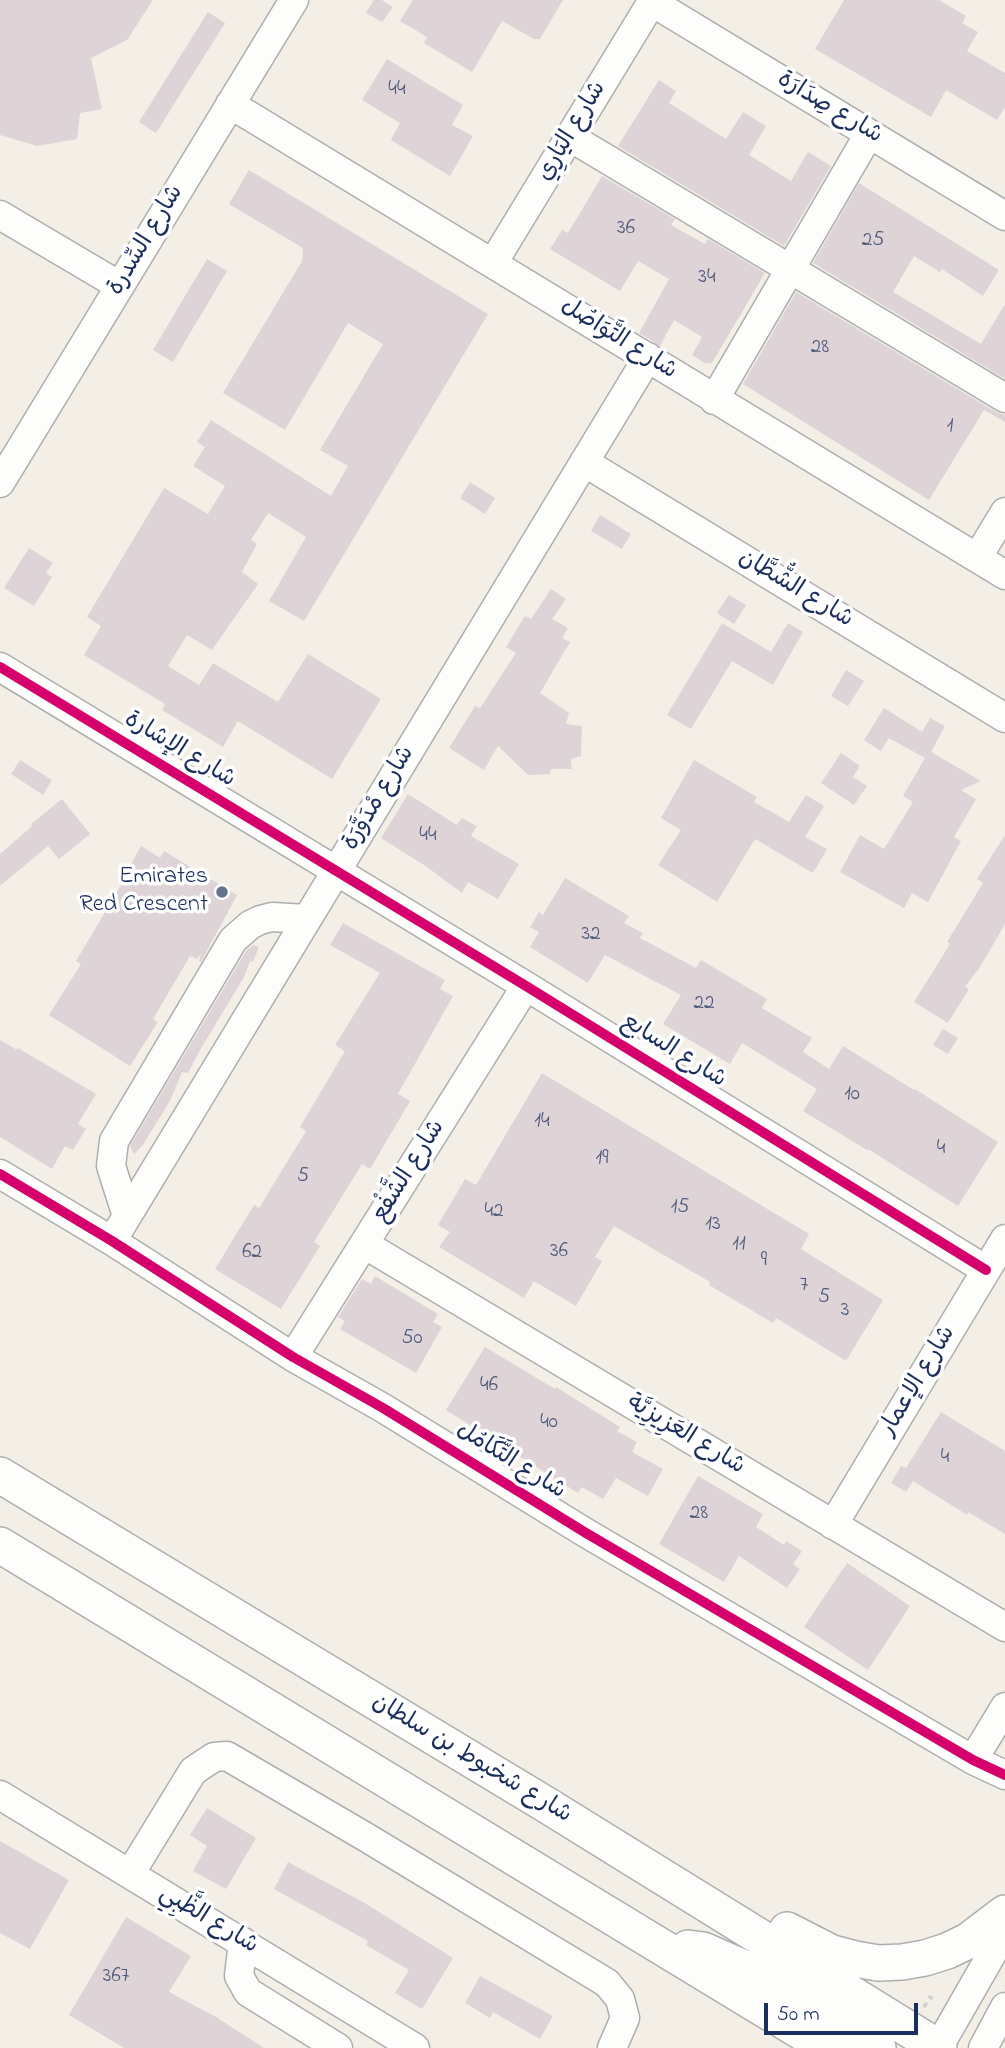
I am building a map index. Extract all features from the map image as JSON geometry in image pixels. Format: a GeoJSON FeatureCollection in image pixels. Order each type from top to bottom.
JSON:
{"type":"FeatureCollection","features":[{"type":"Feature","properties":{"kind":"main road","name":"شارع شخبوط بن سلطان"},"geometry":{"type":"LineString","coordinates":[[0,1475],[545,1804],[939,2048]]}},
{"type":"Feature","properties":{"kind":"main road"},"geometry":{"type":"LineString","coordinates":[[0,1545],[828,2048]]}},
{"type":"Feature","properties":{"kind":"main road"},"geometry":{"type":"LineString","coordinates":[[545,1804],[811,1943],[832,1953],[855,1959],[902,1962],[925,1958],[968,1941],[1005,1913]]}},
{"type":"Feature","properties":{"kind":"main road"},"geometry":{"type":"LineString","coordinates":[[653,1943],[703,1950],[726,1959],[753,1972],[878,2048]]}},
{"type":"Feature","properties":{"kind":"street","name":"شارع السِّدرة"},"geometry":{"type":"LineString","coordinates":[[0,483],[294,0]]}},
{"type":"Feature","properties":{"kind":"street","name":"شارع صِدَارَة"},"geometry":{"type":"LineString","coordinates":[[653,1],[1005,216]]}},
{"type":"Feature","properties":{"kind":"street","name":"شارع اليَارِي"},"geometry":{"type":"LineString","coordinates":[[493,264],[653,1]]}},
{"type":"Feature","properties":{"kind":"street","name":"شارع التَّوَاصُل"},"geometry":{"type":"LineString","coordinates":[[230,104],[1005,575]]}},
{"type":"Feature","properties":{"kind":"street"},"geometry":{"type":"LineString","coordinates":[[714,400],[869,134]]}},
{"type":"Feature","properties":{"kind":"street"},"geometry":{"type":"LineString","coordinates":[[570,137],[1005,398]]}},
{"type":"Feature","properties":{"kind":"street"},"geometry":{"type":"LineString","coordinates":[[0,215],[120,286]]}},
{"type":"Feature","properties":{"kind":"street","name":"شارع مْدَوَّرَة"},"geometry":{"type":"LineString","coordinates":[[112,1241],[648,357]]}},
{"type":"Feature","properties":{"kind":"street","name":"شارع الشُّطَّان"},"geometry":{"type":"LineString","coordinates":[[584,462],[1005,719]]}},
{"type":"Feature","properties":{"kind":"street"},"geometry":{"type":"LineString","coordinates":[[977,558],[1005,512]]}},
{"type":"Feature","properties":{"kind":"street","name":"شارع الإشارة"},"geometry":{"type":"LineString","coordinates":[[0,667],[336,871]]}},
{"type":"Feature","properties":{"kind":"street","name":"شارع السابع"},"geometry":{"type":"LineString","coordinates":[[336,871],[986,1270]]}},
{"type":"Feature","properties":{"kind":"street"},"geometry":{"type":"LineString","coordinates":[[127,1216],[111,1166],[114,1141],[226,951],[241,932],[260,920],[272,917],[307,919]]}},
{"type":"Feature","properties":{"kind":"street","name":"شارع الشَّفْع"},"geometry":{"type":"LineString","coordinates":[[293,1357],[526,986]]}},
{"type":"Feature","properties":{"kind":"street","name":"شارع التَّكَامُل"},"geometry":{"type":"LineString","coordinates":[[0,1174],[112,1241],[293,1357],[383,1408],[598,1540],[973,1760],[1005,1775]]}},
{"type":"Feature","properties":{"kind":"street","name":"شارع الإعمار"},"geometry":{"type":"LineString","coordinates":[[833,1525],[1005,1239]]}},
{"type":"Feature","properties":{"kind":"street","name":"شارع العَزِيزِيَّة"},"geometry":{"type":"LineString","coordinates":[[364,1244],[1005,1627]]}},
{"type":"Feature","properties":{"kind":"street"},"geometry":{"type":"LineString","coordinates":[[973,1760],[1005,1707]]}},
{"type":"Feature","properties":{"kind":"street"},"geometry":{"type":"LineString","coordinates":[[130,1874],[192,1771],[214,1757],[227,1756],[607,1983],[620,1999],[625,2018],[612,2048]]}},
{"type":"Feature","properties":{"kind":"street","name":"شارع الظَّبِي"},"geometry":{"type":"LineString","coordinates":[[0,1795],[415,2048]]}},
{"type":"Feature","properties":{"kind":"street"},"geometry":{"type":"LineString","coordinates":[[939,2048],[1005,1931]]}},
{"type":"Feature","properties":{"kind":"street"},"geometry":{"type":"LineString","coordinates":[[243,1942],[239,1976],[248,1992],[338,2048]]}},
{"type":"Feature","properties":{"kind":"street"},"geometry":{"type":"LineString","coordinates":[[983,2048],[1005,2007]]}},
{"type":"Feature","properties":{"kind":"building"},"geometry":{"type":"Polygon","coordinates":[[[0,0],[153,0],[127,40],[91,58],[102,109],[80,113],[77,139],[37,146],[0,135],[0,0]]]}},
{"type":"Feature","properties":{"kind":"building"},"geometry":{"type":"Polygon","coordinates":[[[374,0],[382,0],[393,7],[382,22],[366,13],[374,0]]]}},
{"type":"Feature","properties":{"kind":"building"},"geometry":{"type":"Polygon","coordinates":[[[413,0],[563,0],[540,39],[534,39],[502,21],[472,72],[424,43],[427,37],[400,21],[413,0]]]}},
{"type":"Feature","properties":{"kind":"building"},"geometry":{"type":"Polygon","coordinates":[[[844,0],[939,0],[966,16],[962,23],[978,32],[967,51],[1005,73],[1005,107],[997,120],[946,90],[931,117],[815,49],[844,0]]]}},
{"type":"Feature","properties":{"kind":"building"},"geometry":{"type":"Polygon","coordinates":[[[208,12],[225,23],[156,133],[139,122],[208,12]]]}},
{"type":"Feature","properties":{"kind":"building"},"geometry":{"type":"Polygon","coordinates":[[[387,59],[463,105],[452,125],[473,136],[450,176],[391,140],[400,123],[362,100],[387,59]]]}},
{"type":"Feature","properties":{"kind":"building"},"geometry":{"type":"Polygon","coordinates":[[[659,80],[676,91],[669,103],[726,139],[743,112],[766,126],[749,155],[791,181],[808,152],[831,166],[784,246],[618,146],[659,80]]]}},
{"type":"Feature","properties":{"kind":"building"},"geometry":{"type":"Polygon","coordinates":[[[249,170],[488,314],[304,621],[269,601],[306,537],[268,513],[251,540],[257,544],[242,572],[258,584],[212,650],[187,635],[168,666],[199,685],[213,663],[278,702],[308,654],[381,699],[332,779],[238,721],[223,747],[162,710],[165,704],[84,655],[101,626],[87,617],[164,488],[208,514],[225,486],[193,466],[205,447],[197,442],[211,420],[331,496],[348,466],[320,450],[383,344],[348,323],[285,430],[223,393],[302,261],[303,248],[229,204],[249,170]]]}},
{"type":"Feature","properties":{"kind":"building"},"geometry":{"type":"Polygon","coordinates":[[[602,176],[675,219],[671,225],[705,244],[708,239],[765,273],[712,363],[705,363],[692,355],[702,337],[674,320],[660,346],[639,333],[669,279],[638,261],[620,291],[550,249],[562,230],[568,233],[602,176]]]}},
{"type":"Feature","properties":{"kind":"building"},"geometry":{"type":"Polygon","coordinates":[[[859,183],[999,270],[983,296],[942,269],[940,272],[914,256],[893,292],[981,344],[1005,304],[1005,379],[813,263],[859,183]]]}},
{"type":"Feature","properties":{"kind":"building"},"geometry":{"type":"Polygon","coordinates":[[[207,259],[227,271],[173,362],[153,350],[207,259]]]}},
{"type":"Feature","properties":{"kind":"building"},"geometry":{"type":"Polygon","coordinates":[[[796,292],[1005,415],[1005,422],[984,410],[929,500],[743,384],[796,292]]]}},
{"type":"Feature","properties":{"kind":"building"},"geometry":{"type":"Polygon","coordinates":[[[470,482],[495,498],[485,514],[460,498],[470,482]]]}},
{"type":"Feature","properties":{"kind":"building"},"geometry":{"type":"Polygon","coordinates":[[[600,515],[631,534],[622,549],[591,531],[600,515]]]}},
{"type":"Feature","properties":{"kind":"building"},"geometry":{"type":"Polygon","coordinates":[[[29,548],[53,563],[46,573],[52,577],[34,606],[4,588],[29,548]]]}},
{"type":"Feature","properties":{"kind":"building"},"geometry":{"type":"Polygon","coordinates":[[[551,589],[566,599],[552,619],[568,628],[562,638],[570,642],[540,693],[569,713],[566,724],[582,726],[581,756],[571,759],[572,769],[551,769],[550,774],[528,775],[498,746],[484,770],[449,748],[475,706],[480,708],[516,653],[506,647],[525,616],[531,619],[551,589]]]}},
{"type":"Feature","properties":{"kind":"building"},"geometry":{"type":"Polygon","coordinates":[[[729,595],[746,605],[734,624],[717,613],[729,595]]]}},
{"type":"Feature","properties":{"kind":"building"},"geometry":{"type":"Polygon","coordinates":[[[722,623],[771,652],[788,623],[803,632],[773,685],[732,661],[691,729],[667,715],[722,623]]]}},
{"type":"Feature","properties":{"kind":"building"},"geometry":{"type":"Polygon","coordinates":[[[846,670],[864,681],[848,706],[831,696],[846,670]]]}},
{"type":"Feature","properties":{"kind":"building"},"geometry":{"type":"Polygon","coordinates":[[[884,708],[922,732],[930,718],[945,726],[931,752],[981,781],[961,790],[976,799],[954,837],[961,841],[928,902],[912,893],[904,908],[840,872],[860,835],[884,849],[913,802],[903,796],[925,758],[889,738],[881,751],[864,740],[884,708]]]}},
{"type":"Feature","properties":{"kind":"building"},"geometry":{"type":"Polygon","coordinates":[[[841,753],[860,766],[853,777],[867,786],[854,805],[821,783],[841,753]]]}},
{"type":"Feature","properties":{"kind":"building"},"geometry":{"type":"Polygon","coordinates":[[[20,760],[52,780],[43,795],[11,774],[20,760]]]}},
{"type":"Feature","properties":{"kind":"building"},"geometry":{"type":"Polygon","coordinates":[[[694,760],[757,797],[754,802],[789,822],[806,795],[824,806],[805,837],[827,849],[813,873],[755,839],[717,902],[658,865],[681,830],[661,818],[694,760]]]}},
{"type":"Feature","properties":{"kind":"building"},"geometry":{"type":"Polygon","coordinates":[[[408,794],[457,825],[462,818],[477,826],[471,836],[519,864],[498,899],[468,882],[462,893],[381,838],[408,794]]]}},
{"type":"Feature","properties":{"kind":"building"},"geometry":{"type":"Polygon","coordinates":[[[62,799],[90,834],[59,859],[48,846],[0,886],[0,854],[62,799]]]}},
{"type":"Feature","properties":{"kind":"building"},"geometry":{"type":"Polygon","coordinates":[[[1005,835],[1005,924],[965,987],[969,989],[948,1023],[914,1002],[950,944],[947,942],[983,883],[977,879],[1005,835]]]}},
{"type":"Feature","properties":{"kind":"building"},"geometry":{"type":"Polygon","coordinates":[[[141,846],[160,858],[164,851],[237,895],[201,962],[201,954],[197,959],[190,956],[153,1019],[158,1022],[130,1066],[49,1015],[81,964],[76,961],[130,870],[128,869],[141,846]]]}},
{"type":"Feature","properties":{"kind":"building"},"geometry":{"type":"Polygon","coordinates":[[[565,878],[629,916],[624,923],[643,933],[640,938],[696,968],[701,960],[767,999],[762,1008],[812,1038],[803,1052],[829,1069],[843,1046],[998,1142],[958,1206],[803,1111],[817,1089],[742,1043],[730,1064],[663,1024],[681,995],[605,955],[588,983],[530,947],[539,932],[530,927],[539,912],[543,915],[565,878]]]}},
{"type":"Feature","properties":{"kind":"building"},"geometry":{"type":"Polygon","coordinates":[[[343,923],[445,980],[440,989],[453,996],[398,1094],[410,1101],[370,1169],[362,1164],[314,1242],[320,1246],[281,1309],[215,1269],[254,1205],[259,1208],[306,1131],[300,1127],[345,1051],[335,1045],[380,973],[330,945],[343,923]]]}},
{"type":"Feature","properties":{"kind":"building"},"geometry":{"type":"Polygon","coordinates":[[[253,945],[259,947],[253,962],[250,961],[244,977],[188,1073],[182,1072],[170,1101],[142,1146],[134,1154],[130,1146],[246,951],[253,945]]]}},
{"type":"Feature","properties":{"kind":"building"},"geometry":{"type":"Polygon","coordinates":[[[943,1029],[958,1038],[948,1054],[933,1045],[943,1029]]]}},
{"type":"Feature","properties":{"kind":"building"},"geometry":{"type":"Polygon","coordinates":[[[0,1040],[96,1094],[78,1124],[86,1129],[73,1150],[65,1146],[52,1169],[0,1137],[0,1040]]]}},
{"type":"Feature","properties":{"kind":"building"},"geometry":{"type":"Polygon","coordinates":[[[542,1073],[809,1234],[801,1249],[883,1300],[846,1361],[776,1318],[773,1323],[709,1285],[710,1282],[614,1226],[595,1257],[602,1261],[576,1306],[534,1281],[524,1298],[439,1247],[450,1232],[438,1225],[465,1179],[476,1185],[542,1073]]]}},
{"type":"Feature","properties":{"kind":"building"},"geometry":{"type":"Polygon","coordinates":[[[375,1276],[438,1314],[433,1322],[442,1327],[416,1373],[340,1329],[345,1321],[338,1317],[362,1279],[371,1284],[375,1276]]]}},
{"type":"Feature","properties":{"kind":"building"},"geometry":{"type":"Polygon","coordinates":[[[485,1347],[620,1427],[617,1431],[637,1442],[632,1452],[663,1469],[648,1496],[616,1478],[603,1499],[582,1487],[578,1493],[446,1410],[485,1347]]]}},
{"type":"Feature","properties":{"kind":"building"},"geometry":{"type":"Polygon","coordinates":[[[941,1412],[1005,1451],[1005,1534],[968,1512],[967,1515],[913,1481],[906,1492],[891,1483],[901,1466],[906,1468],[941,1412]]]}},
{"type":"Feature","properties":{"kind":"building"},"geometry":{"type":"Polygon","coordinates":[[[698,1476],[763,1514],[756,1527],[784,1545],[786,1541],[802,1551],[793,1564],[800,1569],[787,1588],[739,1556],[724,1582],[659,1544],[698,1476]]]}},
{"type":"Feature","properties":{"kind":"building"},"geometry":{"type":"Polygon","coordinates":[[[847,1563],[910,1606],[868,1670],[804,1627],[847,1563]]]}},
{"type":"Feature","properties":{"kind":"building"},"geometry":{"type":"Polygon","coordinates":[[[207,1808],[256,1838],[226,1889],[193,1871],[207,1846],[190,1835],[207,1808]]]}},
{"type":"Feature","properties":{"kind":"building"},"geometry":{"type":"Polygon","coordinates":[[[0,1841],[69,1880],[30,1949],[0,1933],[0,1841]]]}},
{"type":"Feature","properties":{"kind":"building"},"geometry":{"type":"Polygon","coordinates":[[[288,1862],[363,1902],[453,1958],[422,2009],[395,1993],[409,1970],[366,1945],[368,1941],[274,1889],[288,1862]]]}},
{"type":"Feature","properties":{"kind":"building"},"geometry":{"type":"Polygon","coordinates":[[[126,1917],[191,1956],[169,1992],[216,2017],[264,2048],[124,2048],[69,2015],[126,1917]]]}},
{"type":"Feature","properties":{"kind":"building"},"geometry":{"type":"Polygon","coordinates":[[[480,1976],[553,2016],[540,2039],[493,2012],[490,2018],[465,2003],[480,1976]]]}},
{"type":"Feature","properties":{"kind":"cycle path"},"geometry":{"type":"LineString","coordinates":[[0,667],[526,986],[986,1270]]}},
{"type":"Feature","properties":{"kind":"cycle path"},"geometry":{"type":"LineString","coordinates":[[0,1174],[112,1241],[293,1357],[383,1408],[586,1533],[973,1760],[1005,1775]]}},
{"type":"Feature","properties":{"kind":"place","name":"Emirates Red Crescent"},"geometry":{"type":"Point","coordinates":[222,892]}}]}
